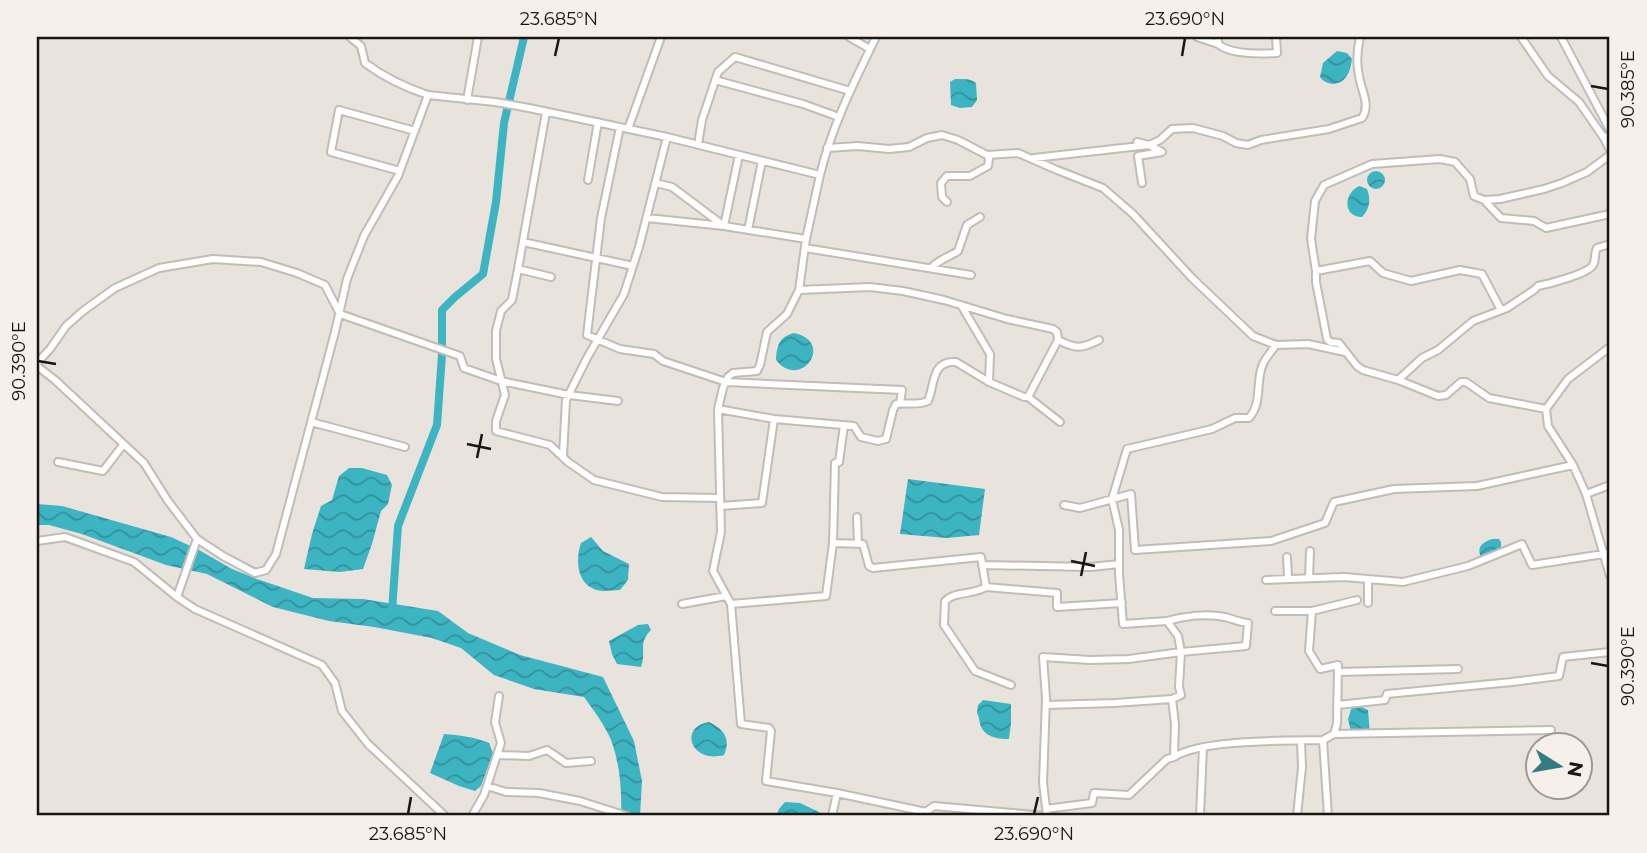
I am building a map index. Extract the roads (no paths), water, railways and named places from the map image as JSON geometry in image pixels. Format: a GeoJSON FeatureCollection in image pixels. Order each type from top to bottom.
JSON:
{"type":"FeatureCollection","features":[{"type":"Feature","properties":{"kind":"street"},"geometry":{"type":"LineString","coordinates":[[467,100],[478,37]]}},
{"type":"Feature","properties":{"kind":"street"},"geometry":{"type":"LineString","coordinates":[[628,129],[661,37]]}},
{"type":"Feature","properties":{"kind":"street"},"geometry":{"type":"LineString","coordinates":[[849,37],[870,50]]}},
{"type":"Feature","properties":{"kind":"street"},"geometry":{"type":"LineString","coordinates":[[876,37],[827,148],[806,239],[799,290],[787,314],[766,332],[758,370],[733,373],[728,377],[718,410],[721,532],[713,571],[731,604],[741,724],[769,728],[771,731],[766,782],[836,793],[926,814],[934,806],[1046,814],[1091,803],[1094,793],[1129,795],[1167,759],[1203,747],[1323,740],[1334,734],[1524,730]]}},
{"type":"Feature","properties":{"kind":"street"},"geometry":{"type":"LineString","coordinates":[[1197,37],[1218,40],[1223,49],[1254,54],[1277,53],[1276,37]]}},
{"type":"Feature","properties":{"kind":"street"},"geometry":{"type":"LineString","coordinates":[[1031,158],[1149,145],[1160,141],[1172,129],[1193,128],[1223,136],[1236,144],[1248,145],[1261,140],[1329,129],[1362,118],[1367,108],[1357,64],[1360,37]]}},
{"type":"Feature","properties":{"kind":"street"},"geometry":{"type":"LineString","coordinates":[[1521,37],[1548,76],[1579,102],[1608,134]]}},
{"type":"Feature","properties":{"kind":"street"},"geometry":{"type":"LineString","coordinates":[[1484,200],[1500,199],[1562,183],[1587,172],[1610,152],[1608,134],[1561,37]]}},
{"type":"Feature","properties":{"kind":"street"},"geometry":{"type":"LineString","coordinates":[[351,38],[361,46],[365,63],[382,76],[428,95],[495,102],[598,122],[820,176]]}},
{"type":"Feature","properties":{"kind":"street"},"geometry":{"type":"LineString","coordinates":[[698,145],[702,120],[718,72],[735,57],[850,91]]}},
{"type":"Feature","properties":{"kind":"street"},"geometry":{"type":"LineString","coordinates":[[715,80],[803,104],[839,117]]}},
{"type":"Feature","properties":{"kind":"street"},"geometry":{"type":"LineString","coordinates":[[428,95],[400,171],[363,236],[347,279],[340,314],[276,554],[266,570],[255,573],[197,539],[144,463],[37,365],[66,326],[115,288],[159,268],[213,259],[261,262],[325,285],[340,314],[460,356],[464,368],[502,381],[569,395],[618,401]]}},
{"type":"Feature","properties":{"kind":"street"},"geometry":{"type":"LineString","coordinates":[[400,171],[331,152],[339,110],[415,131]]}},
{"type":"Feature","properties":{"kind":"street"},"geometry":{"type":"LineString","coordinates":[[546,112],[519,270],[512,300],[501,310],[496,331],[496,359],[505,395],[496,421],[496,431],[550,445],[594,480],[662,497],[762,503],[774,419]]}},
{"type":"Feature","properties":{"kind":"street"},"geometry":{"type":"LineString","coordinates":[[588,180],[598,122]]}},
{"type":"Feature","properties":{"kind":"street"},"geometry":{"type":"LineString","coordinates":[[620,127],[601,218],[587,335],[620,349],[654,354],[663,361],[726,382],[902,390],[900,403]]}},
{"type":"Feature","properties":{"kind":"street"},"geometry":{"type":"LineString","coordinates":[[827,148],[909,147],[942,135],[987,155],[1018,153],[1031,158],[1103,188],[1133,214],[1192,278],[1253,337],[1276,345],[1308,344],[1345,352]]}},
{"type":"Feature","properties":{"kind":"street"},"geometry":{"type":"LineString","coordinates":[[563,456],[566,400],[624,294],[647,218],[667,137]]}},
{"type":"Feature","properties":{"kind":"street"},"geometry":{"type":"LineString","coordinates":[[1137,142],[1162,152],[1138,156],[1142,183]]}},
{"type":"Feature","properties":{"kind":"street"},"geometry":{"type":"LineString","coordinates":[[724,226],[739,155]]}},
{"type":"Feature","properties":{"kind":"street"},"geometry":{"type":"LineString","coordinates":[[947,202],[942,197],[942,183],[947,176],[970,176],[988,166],[987,155]]}},
{"type":"Feature","properties":{"kind":"street"},"geometry":{"type":"LineString","coordinates":[[1546,409],[1489,398],[1466,382],[1461,382],[1446,395],[1438,396],[1363,370],[1339,343],[1327,340],[1311,239],[1315,201],[1324,185],[1372,164],[1440,159],[1453,161],[1470,179],[1474,196],[1484,200],[1501,218],[1534,221],[1546,228],[1610,214]]}},
{"type":"Feature","properties":{"kind":"street"},"geometry":{"type":"LineString","coordinates":[[748,230],[762,161]]}},
{"type":"Feature","properties":{"kind":"street"},"geometry":{"type":"LineString","coordinates":[[656,183],[672,187],[724,226]]}},
{"type":"Feature","properties":{"kind":"street"},"geometry":{"type":"LineString","coordinates":[[931,268],[936,261],[958,251],[967,225],[980,217]]}},
{"type":"Feature","properties":{"kind":"street"},"geometry":{"type":"LineString","coordinates":[[647,218],[724,226],[806,239]]}},
{"type":"Feature","properties":{"kind":"street"},"geometry":{"type":"LineString","coordinates":[[523,242],[633,266]]}},
{"type":"Feature","properties":{"kind":"street"},"geometry":{"type":"LineString","coordinates":[[1398,380],[1422,358],[1438,350],[1473,321],[1501,310],[1538,286],[1572,277],[1592,267],[1597,248],[1610,244]]}},
{"type":"Feature","properties":{"kind":"street"},"geometry":{"type":"LineString","coordinates":[[805,248],[971,275]]}},
{"type":"Feature","properties":{"kind":"street"},"geometry":{"type":"LineString","coordinates":[[1316,271],[1370,261],[1383,273],[1411,281],[1460,270],[1482,274],[1501,310]]}},
{"type":"Feature","properties":{"kind":"street"},"geometry":{"type":"LineString","coordinates":[[519,270],[551,277]]}},
{"type":"Feature","properties":{"kind":"street"},"geometry":{"type":"LineString","coordinates":[[799,290],[870,286],[903,290],[1007,319],[1053,328],[1057,332],[1058,340],[1028,397]]}},
{"type":"Feature","properties":{"kind":"street"},"geometry":{"type":"LineString","coordinates":[[961,306],[990,354],[989,382]]}},
{"type":"Feature","properties":{"kind":"street"},"geometry":{"type":"LineString","coordinates":[[1058,340],[1073,348],[1086,347],[1099,340]]}},
{"type":"Feature","properties":{"kind":"street"},"geometry":{"type":"LineString","coordinates":[[1046,814],[1043,783],[1046,705],[1043,657],[1129,659],[1246,646],[1248,623],[1227,617],[1185,616],[1167,621],[1124,624],[1119,530],[1112,499],[1127,449],[1212,429],[1235,418],[1249,418],[1254,413],[1262,365],[1276,345]]}},
{"type":"Feature","properties":{"kind":"street"},"geometry":{"type":"LineString","coordinates":[[1610,347],[1568,379],[1546,409],[1548,426],[1573,466],[1586,494],[1607,553],[1610,576]]}},
{"type":"Feature","properties":{"kind":"street"},"geometry":{"type":"LineString","coordinates":[[718,410],[774,419],[856,426],[861,437],[878,441],[886,439],[896,404],[928,401],[939,367],[945,363],[956,362],[989,382],[1028,397],[1060,422]]}},
{"type":"Feature","properties":{"kind":"street"},"geometry":{"type":"LineString","coordinates":[[312,422],[405,447]]}},
{"type":"Feature","properties":{"kind":"street"},"geometry":{"type":"LineString","coordinates":[[731,604],[826,596],[833,543],[835,463],[839,462],[844,425]]}},
{"type":"Feature","properties":{"kind":"street"},"geometry":{"type":"LineString","coordinates":[[58,462],[103,471],[123,445]]}},
{"type":"Feature","properties":{"kind":"street"},"geometry":{"type":"LineString","coordinates":[[1064,505],[1080,508],[1131,494],[1135,551],[1270,541],[1325,523],[1334,502],[1394,489],[1477,486],[1573,466]]}},
{"type":"Feature","properties":{"kind":"street"},"geometry":{"type":"LineString","coordinates":[[1586,494],[1610,485]]}},
{"type":"Feature","properties":{"kind":"street"},"geometry":{"type":"LineString","coordinates":[[857,517],[858,544]]}},
{"type":"Feature","properties":{"kind":"street"},"geometry":{"type":"LineString","coordinates":[[37,541],[65,537],[134,562],[195,609],[322,665],[335,683],[342,711],[368,744],[445,816]]}},
{"type":"Feature","properties":{"kind":"street"},"geometry":{"type":"LineString","coordinates":[[177,597],[197,539]]}},
{"type":"Feature","properties":{"kind":"street"},"geometry":{"type":"LineString","coordinates":[[833,543],[864,546],[870,567],[981,557],[986,587]]}},
{"type":"Feature","properties":{"kind":"street"},"geometry":{"type":"LineString","coordinates":[[1266,580],[1343,577],[1403,582],[1468,566],[1521,544],[1532,565],[1607,553]]}},
{"type":"Feature","properties":{"kind":"street"},"geometry":{"type":"LineString","coordinates":[[1309,578],[1310,551]]}},
{"type":"Feature","properties":{"kind":"street"},"geometry":{"type":"LineString","coordinates":[[1287,557],[1288,578]]}},
{"type":"Feature","properties":{"kind":"street"},"geometry":{"type":"LineString","coordinates":[[982,565],[1091,567],[1119,564]]}},
{"type":"Feature","properties":{"kind":"street"},"geometry":{"type":"LineString","coordinates":[[1368,579],[1368,603]]}},
{"type":"Feature","properties":{"kind":"street"},"geometry":{"type":"LineString","coordinates":[[1011,685],[975,671],[944,625],[945,601],[949,597],[986,587],[1057,593],[1057,607],[1122,603]]}},
{"type":"Feature","properties":{"kind":"street"},"geometry":{"type":"LineString","coordinates":[[682,604],[726,596]]}},
{"type":"Feature","properties":{"kind":"street"},"geometry":{"type":"LineString","coordinates":[[1275,611],[1312,611],[1357,600]]}},
{"type":"Feature","properties":{"kind":"street"},"geometry":{"type":"LineString","coordinates":[[1312,611],[1309,651],[1320,669],[1338,665],[1337,724],[1334,734]]}},
{"type":"Feature","properties":{"kind":"street"},"geometry":{"type":"LineString","coordinates":[[1046,705],[1115,704],[1172,699],[1181,695],[1181,652],[1178,636],[1167,621]]}},
{"type":"Feature","properties":{"kind":"street"},"geometry":{"type":"LineString","coordinates":[[1338,705],[1385,700],[1387,694],[1559,676],[1563,657],[1610,652]]}},
{"type":"Feature","properties":{"kind":"street"},"geometry":{"type":"LineString","coordinates":[[1338,672],[1458,669]]}},
{"type":"Feature","properties":{"kind":"street"},"geometry":{"type":"LineString","coordinates":[[472,816],[488,786],[501,743],[495,722],[499,696]]}},
{"type":"Feature","properties":{"kind":"street"},"geometry":{"type":"LineString","coordinates":[[1172,699],[1175,724],[1174,757]]}},
{"type":"Feature","properties":{"kind":"street"},"geometry":{"type":"LineString","coordinates":[[1323,740],[1328,816]]}},
{"type":"Feature","properties":{"kind":"street"},"geometry":{"type":"LineString","coordinates":[[1297,816],[1302,766],[1301,741]]}},
{"type":"Feature","properties":{"kind":"street"},"geometry":{"type":"LineString","coordinates":[[1200,816],[1203,747]]}},
{"type":"Feature","properties":{"kind":"street"},"geometry":{"type":"LineString","coordinates":[[498,755],[529,756],[547,750],[566,763],[591,761]]}},
{"type":"Feature","properties":{"kind":"street"},"geometry":{"type":"LineString","coordinates":[[488,786],[506,792],[539,793],[580,801],[627,816]]}},
{"type":"Feature","properties":{"kind":"street"},"geometry":{"type":"LineString","coordinates":[[832,816],[836,793]]}},
{"type":"Feature","properties":{"kind":"water"},"geometry":{"type":"Polygon","coordinates":[[[1337,51],[1347,53],[1352,59],[1351,66],[1343,80],[1329,83],[1320,77],[1323,63],[1337,51]]]}},
{"type":"Feature","properties":{"kind":"water"},"geometry":{"type":"Polygon","coordinates":[[[955,79],[976,83],[977,100],[972,107],[960,108],[951,105],[950,82],[955,79]]]}},
{"type":"Feature","properties":{"kind":"water"},"geometry":{"type":"Polygon","coordinates":[[[1372,171],[1380,171],[1385,180],[1383,187],[1372,189],[1367,184],[1367,176],[1372,171]]]}},
{"type":"Feature","properties":{"kind":"water"},"geometry":{"type":"Polygon","coordinates":[[[1359,186],[1367,189],[1369,196],[1368,207],[1362,217],[1351,213],[1347,204],[1350,194],[1359,186]]]}},
{"type":"Feature","properties":{"kind":"water"},"geometry":{"type":"Polygon","coordinates":[[[794,333],[806,338],[812,345],[813,354],[810,362],[795,370],[785,368],[776,360],[780,342],[794,333]]]}},
{"type":"Feature","properties":{"kind":"water"},"geometry":{"type":"Polygon","coordinates":[[[349,468],[362,468],[387,475],[392,485],[388,504],[381,511],[363,569],[340,572],[304,569],[321,506],[332,500],[339,476],[349,468]]]}},
{"type":"Feature","properties":{"kind":"water"},"geometry":{"type":"Polygon","coordinates":[[[908,479],[985,489],[979,535],[947,538],[900,534],[908,479]]]}},
{"type":"Feature","properties":{"kind":"water"},"geometry":{"type":"Polygon","coordinates":[[[37,504],[62,506],[171,537],[232,569],[313,598],[363,599],[438,611],[468,633],[520,655],[603,677],[634,741],[642,781],[640,816],[621,816],[617,758],[606,729],[584,697],[534,689],[494,675],[461,648],[432,638],[329,621],[273,607],[207,574],[166,565],[82,534],[49,525],[37,525],[37,504]]]}},
{"type":"Feature","properties":{"kind":"water"},"geometry":{"type":"Polygon","coordinates":[[[591,537],[603,551],[629,564],[628,580],[620,590],[595,590],[583,580],[578,561],[579,549],[581,543],[591,537]]]}},
{"type":"Feature","properties":{"kind":"water"},"geometry":{"type":"Polygon","coordinates":[[[1499,539],[1501,542],[1501,553],[1484,559],[1481,557],[1480,548],[1483,543],[1499,539]]]}},
{"type":"Feature","properties":{"kind":"water"},"geometry":{"type":"Polygon","coordinates":[[[648,624],[651,630],[644,639],[641,667],[617,664],[609,641],[638,625],[648,624]]]}},
{"type":"Feature","properties":{"kind":"water"},"geometry":{"type":"Polygon","coordinates":[[[983,700],[1011,704],[1009,739],[992,736],[982,728],[977,713],[978,705],[983,700]]]}},
{"type":"Feature","properties":{"kind":"water"},"geometry":{"type":"Polygon","coordinates":[[[1353,703],[1368,710],[1370,735],[1352,737],[1348,719],[1353,703]]]}},
{"type":"Feature","properties":{"kind":"water"},"geometry":{"type":"Polygon","coordinates":[[[709,722],[725,735],[727,744],[724,755],[703,754],[692,744],[694,731],[699,725],[709,722]]]}},
{"type":"Feature","properties":{"kind":"water"},"geometry":{"type":"Polygon","coordinates":[[[444,734],[489,743],[493,753],[481,786],[475,791],[430,773],[444,734]]]}},
{"type":"Feature","properties":{"kind":"water"},"geometry":{"type":"Polygon","coordinates":[[[785,802],[800,803],[819,812],[821,816],[776,816],[785,802]]]}},
{"type":"Feature","properties":{"kind":"waterway"},"geometry":{"type":"LineString","coordinates":[[392,611],[398,526],[437,425],[442,310],[483,274],[496,202],[504,123],[524,37]]}}]}
